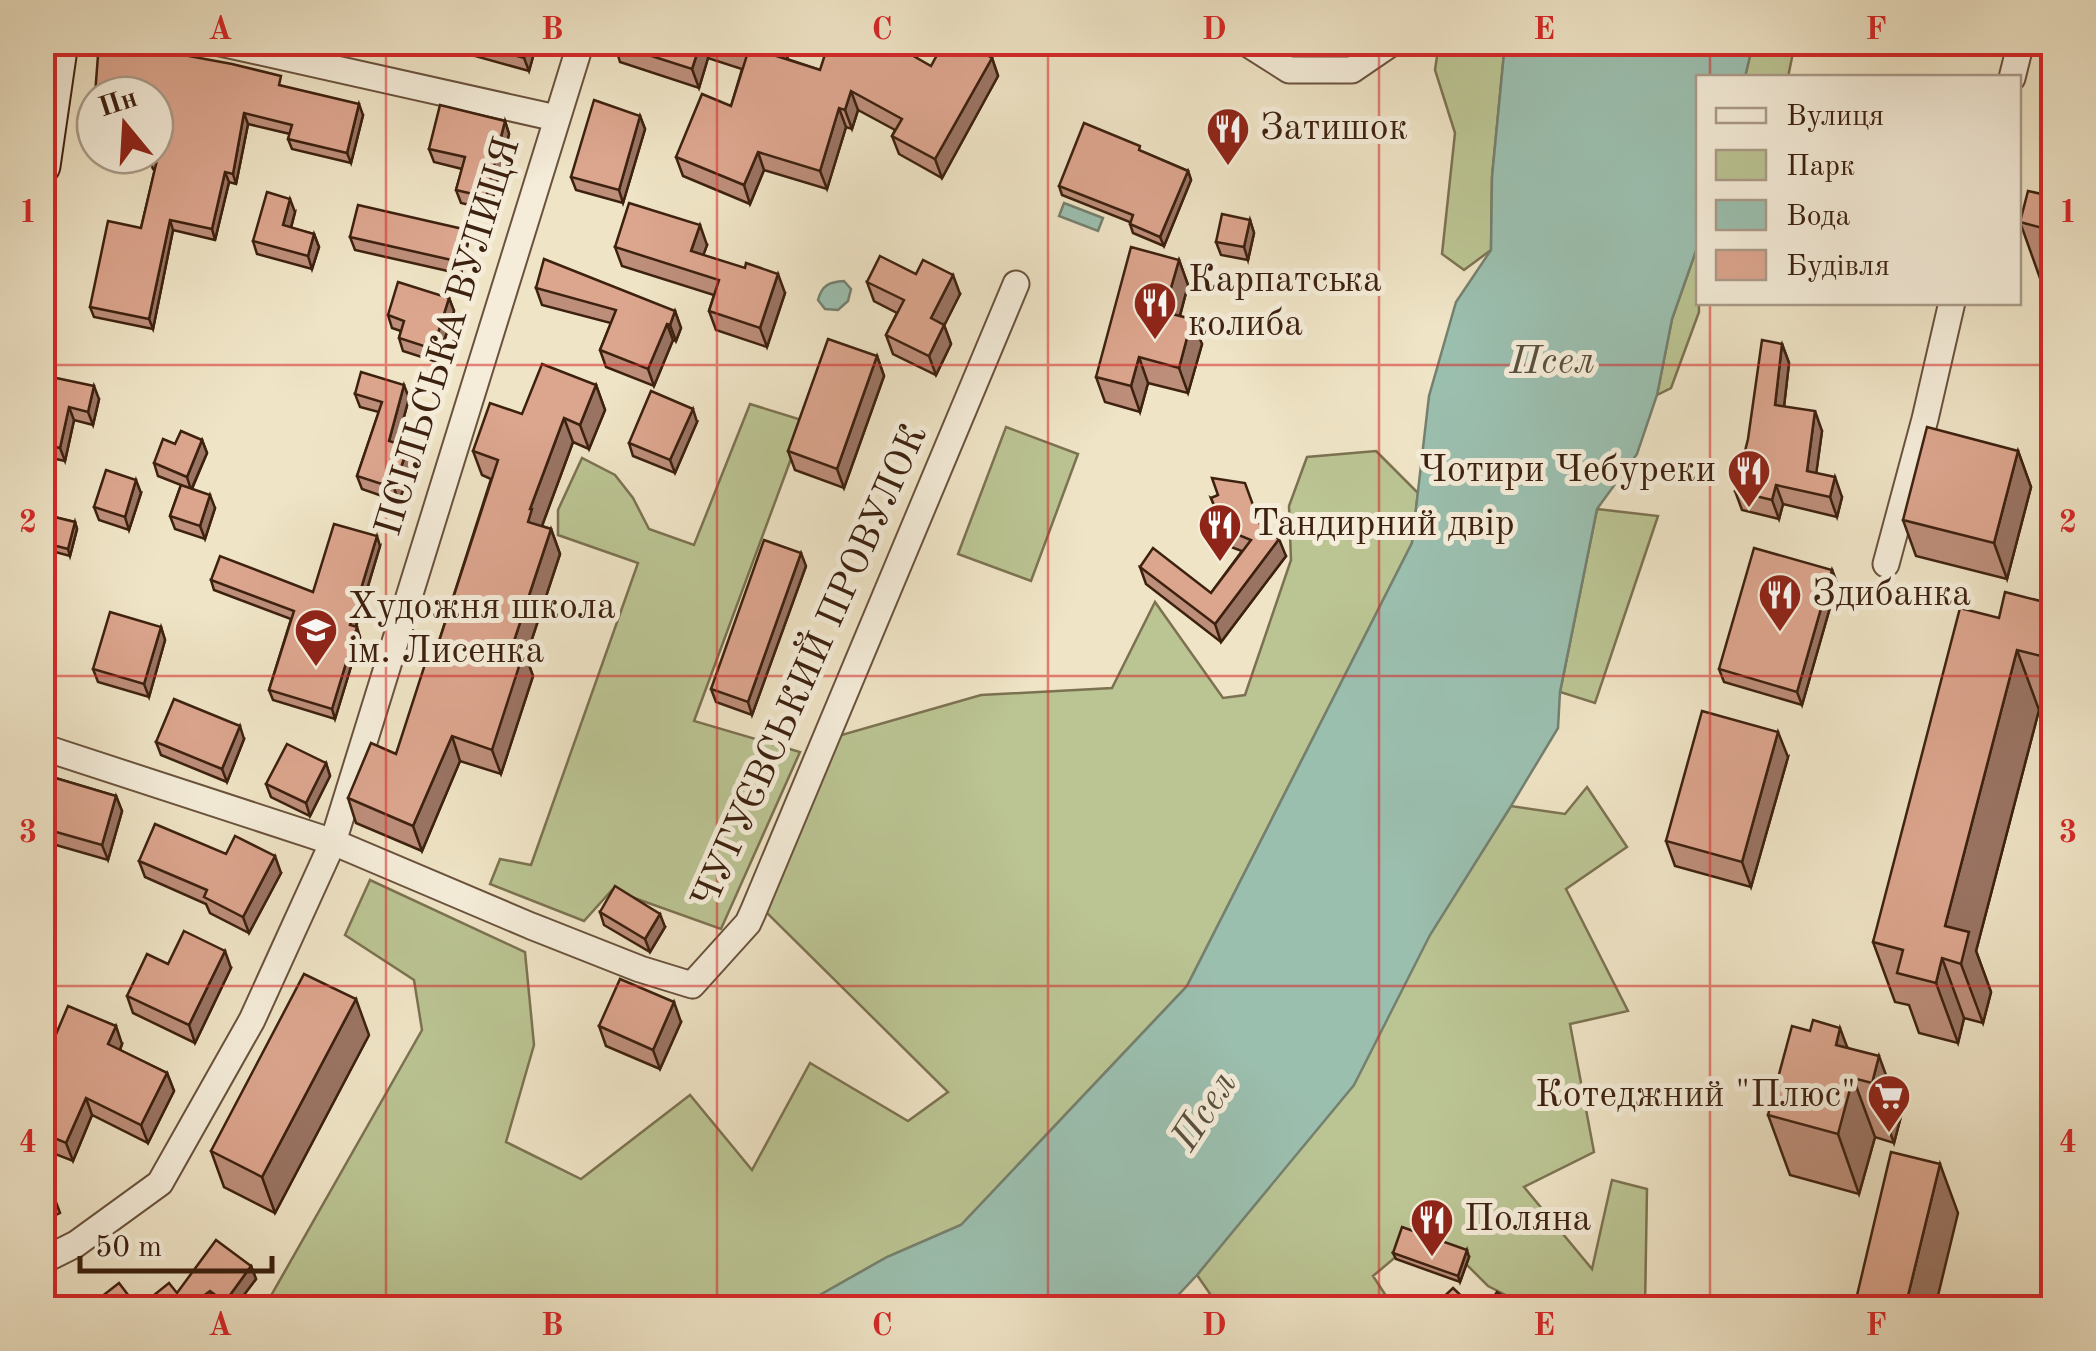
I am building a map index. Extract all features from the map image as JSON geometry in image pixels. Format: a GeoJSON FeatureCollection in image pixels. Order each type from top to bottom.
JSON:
{"type":"FeatureCollection","features":[{"type":"Feature","properties":{"kind":"main road"},"geometry":{"type":"LineString","coordinates":[[42,166],[60,42]]}},
{"type":"Feature","properties":{"kind":"street"},"geometry":{"type":"LineString","coordinates":[[216,42],[306,52],[556,118]]}},
{"type":"Feature","properties":{"kind":"street","name":"ПСІЛЬСЬКА ВУЛИЦЯ"},"geometry":{"type":"LineString","coordinates":[[42,1261],[76,1244],[160,1183],[252,1020],[333,842],[580,42]]}},
{"type":"Feature","properties":{"kind":"street"},"geometry":{"type":"LineString","coordinates":[[1245,42],[1289,70],[1352,70],[1392,42]]}},
{"type":"Feature","properties":{"kind":"street"},"geometry":{"type":"LineString","coordinates":[[2013,75],[2021,42]]}},
{"type":"Feature","properties":{"kind":"street","name":"ЧУГУЄВСЬКИЙ ПРОВУЛОК"},"geometry":{"type":"LineString","coordinates":[[42,747],[333,842],[567,941],[692,985],[748,923],[1016,284]]}},
{"type":"Feature","properties":{"kind":"street"},"geometry":{"type":"LineString","coordinates":[[1886,564],[1951,305]]}},
{"type":"Feature","properties":{"kind":"green space"},"geometry":{"type":"Polygon","coordinates":[[[1439,43],[1505,43],[1492,177],[1491,250],[1464,270],[1442,254],[1455,133],[1435,70],[1439,43]]]}},
{"type":"Feature","properties":{"kind":"green space"},"geometry":{"type":"Polygon","coordinates":[[[1753,43],[1795,43],[1788,75],[1745,75],[1753,43]]]}},
{"type":"Feature","properties":{"kind":"green space"},"geometry":{"type":"Polygon","coordinates":[[[1696,251],[1699,312],[1671,388],[1657,395],[1672,319],[1696,251]]]}},
{"type":"Feature","properties":{"kind":"green space"},"geometry":{"type":"Polygon","coordinates":[[[750,404],[805,421],[694,721],[800,752],[721,929],[612,890],[584,921],[490,884],[500,859],[531,865],[638,563],[558,535],[558,510],[582,458],[615,475],[649,529],[694,545],[750,404]]]}},
{"type":"Feature","properties":{"kind":"green space"},"geometry":{"type":"Polygon","coordinates":[[[1006,427],[1078,454],[1031,581],[958,554],[1006,427]]]}},
{"type":"Feature","properties":{"kind":"green space"},"geometry":{"type":"Polygon","coordinates":[[[1376,451],[1418,493],[1412,543],[1187,986],[961,1225],[887,1257],[820,1295],[805,1308],[264,1308],[422,1030],[414,980],[345,935],[370,880],[525,952],[534,1045],[506,1142],[581,1179],[690,1095],[752,1170],[810,1063],[908,1121],[948,1092],[760,906],[838,736],[981,695],[1112,688],[1155,602],[1223,698],[1245,695],[1291,560],[1289,506],[1307,457],[1376,451]]]}},
{"type":"Feature","properties":{"kind":"green space"},"geometry":{"type":"Polygon","coordinates":[[[1597,509],[1658,516],[1595,703],[1560,692],[1597,509]]]}},
{"type":"Feature","properties":{"kind":"green space"},"geometry":{"type":"Polygon","coordinates":[[[1587,787],[1627,847],[1566,889],[1628,1011],[1570,1024],[1594,1152],[1524,1187],[1592,1269],[1612,1180],[1647,1189],[1645,1308],[1531,1308],[1488,1286],[1430,1228],[1373,1276],[1394,1308],[1217,1308],[1197,1275],[1248,1211],[1511,806],[1565,814],[1587,787]]]}},
{"type":"Feature","properties":{"kind":"water","name":"Псел"},"geometry":{"type":"Polygon","coordinates":[[[1505,43],[1753,43],[1745,75],[1696,75],[1696,251],[1672,319],[1657,395],[1637,454],[1597,509],[1560,692],[1558,728],[1430,935],[1354,1085],[1166,1308],[805,1308],[820,1295],[887,1257],[961,1225],[1187,986],[1412,543],[1429,396],[1456,302],[1491,250],[1492,177],[1505,43]]]}},
{"type":"Feature","properties":{"kind":"water"},"geometry":{"type":"Polygon","coordinates":[[[1064,203],[1103,218],[1098,231],[1059,216],[1064,203]]]}},
{"type":"Feature","properties":{"kind":"water"},"geometry":{"type":"Polygon","coordinates":[[[844,281],[851,289],[848,301],[838,310],[825,309],[818,300],[824,288],[844,281]]]}},
{"type":"Feature","properties":{"kind":"building"},"geometry":{"type":"Polygon","coordinates":[[[99,42],[140,43],[140,47],[281,76],[279,85],[359,104],[347,153],[288,139],[292,125],[244,113],[233,174],[225,172],[212,229],[170,220],[149,319],[90,307],[108,221],[141,228],[153,175],[175,175],[175,75],[97,75],[99,42]]]}},
{"type":"Feature","properties":{"kind":"building"},"geometry":{"type":"Polygon","coordinates":[[[469,42],[528,42],[524,58],[469,42]]]}},
{"type":"Feature","properties":{"kind":"building"},"geometry":{"type":"Polygon","coordinates":[[[614,42],[701,42],[692,69],[614,42]]]}},
{"type":"Feature","properties":{"kind":"building"},"geometry":{"type":"Polygon","coordinates":[[[710,42],[780,42],[776,56],[820,70],[829,42],[889,42],[931,66],[944,42],[964,42],[992,58],[935,159],[892,136],[902,119],[851,91],[845,110],[839,108],[820,171],[758,152],[744,185],[676,157],[702,94],[731,106],[747,55],[710,42]]]}},
{"type":"Feature","properties":{"kind":"building"},"geometry":{"type":"Polygon","coordinates":[[[594,100],[640,116],[619,190],[571,177],[594,100]]]}},
{"type":"Feature","properties":{"kind":"building"},"geometry":{"type":"Polygon","coordinates":[[[440,105],[505,121],[486,197],[456,190],[465,157],[429,149],[440,105]]]}},
{"type":"Feature","properties":{"kind":"building"},"geometry":{"type":"Polygon","coordinates":[[[1084,123],[1188,171],[1160,237],[1130,224],[1133,215],[1059,186],[1084,123]]]}},
{"type":"Feature","properties":{"kind":"building"},"geometry":{"type":"Polygon","coordinates":[[[2054,166],[2054,231],[2021,222],[2028,191],[2046,195],[2054,166]]]}},
{"type":"Feature","properties":{"kind":"building"},"geometry":{"type":"Polygon","coordinates":[[[267,192],[290,199],[283,225],[314,234],[308,256],[253,241],[267,192]]]}},
{"type":"Feature","properties":{"kind":"building"},"geometry":{"type":"Polygon","coordinates":[[[629,203],[700,225],[691,251],[778,274],[760,328],[709,311],[719,280],[615,247],[629,203]]]}},
{"type":"Feature","properties":{"kind":"building"},"geometry":{"type":"Polygon","coordinates":[[[358,205],[463,229],[456,261],[350,237],[358,205]]]}},
{"type":"Feature","properties":{"kind":"building"},"geometry":{"type":"Polygon","coordinates":[[[1222,214],[1250,220],[1244,247],[1216,242],[1222,214]]]}},
{"type":"Feature","properties":{"kind":"building"},"geometry":{"type":"Polygon","coordinates":[[[1131,247],[1179,260],[1164,312],[1192,319],[1179,368],[1139,357],[1131,386],[1096,377],[1131,247]]]}},
{"type":"Feature","properties":{"kind":"building"},"geometry":{"type":"Polygon","coordinates":[[[880,256],[916,274],[923,260],[953,275],[931,318],[944,325],[929,356],[886,335],[904,300],[867,282],[880,256]]]}},
{"type":"Feature","properties":{"kind":"building"},"geometry":{"type":"Polygon","coordinates":[[[544,259],[675,311],[648,369],[600,350],[616,310],[536,288],[544,259]]]}},
{"type":"Feature","properties":{"kind":"building"},"geometry":{"type":"Polygon","coordinates":[[[398,282],[449,298],[433,349],[399,338],[404,321],[388,315],[398,282]]]}},
{"type":"Feature","properties":{"kind":"building"},"geometry":{"type":"Polygon","coordinates":[[[828,339],[877,356],[837,469],[788,451],[828,339]]]}},
{"type":"Feature","properties":{"kind":"building"},"geometry":{"type":"Polygon","coordinates":[[[1762,340],[1782,344],[1775,405],[1815,411],[1807,471],[1835,477],[1830,497],[1776,485],[1772,500],[1735,491],[1748,439],[1762,340]]]}},
{"type":"Feature","properties":{"kind":"building"},"geometry":{"type":"Polygon","coordinates":[[[542,364],[596,385],[580,425],[564,418],[530,509],[528,522],[551,529],[512,647],[524,651],[492,750],[452,736],[413,826],[348,798],[371,743],[396,754],[426,661],[432,663],[498,460],[473,451],[490,403],[522,414],[542,364]]]}},
{"type":"Feature","properties":{"kind":"building"},"geometry":{"type":"Polygon","coordinates":[[[361,372],[404,385],[389,441],[408,447],[394,488],[357,476],[382,402],[355,394],[361,372]]]}},
{"type":"Feature","properties":{"kind":"building"},"geometry":{"type":"Polygon","coordinates":[[[42,375],[94,386],[88,412],[69,407],[60,448],[42,444],[42,375]]]}},
{"type":"Feature","properties":{"kind":"building"},"geometry":{"type":"Polygon","coordinates":[[[651,391],[693,409],[670,460],[629,443],[651,391]]]}},
{"type":"Feature","properties":{"kind":"building"},"geometry":{"type":"Polygon","coordinates":[[[1927,427],[2018,451],[1994,543],[1903,520],[1927,427]]]}},
{"type":"Feature","properties":{"kind":"building"},"geometry":{"type":"Polygon","coordinates":[[[181,431],[202,440],[187,477],[154,463],[163,439],[175,444],[181,431]]]}},
{"type":"Feature","properties":{"kind":"building"},"geometry":{"type":"Polygon","coordinates":[[[106,470],[136,480],[125,517],[94,507],[106,470]]]}},
{"type":"Feature","properties":{"kind":"building"},"geometry":{"type":"Polygon","coordinates":[[[1212,478],[1245,483],[1261,527],[1279,539],[1215,624],[1140,567],[1153,548],[1211,593],[1251,540],[1224,529],[1211,498],[1218,495],[1212,478]]]}},
{"type":"Feature","properties":{"kind":"building"},"geometry":{"type":"Polygon","coordinates":[[[181,485],[210,495],[200,526],[170,516],[181,485]]]}},
{"type":"Feature","properties":{"kind":"building"},"geometry":{"type":"Polygon","coordinates":[[[42,514],[75,522],[68,549],[45,543],[42,554],[42,514]]]}},
{"type":"Feature","properties":{"kind":"building"},"geometry":{"type":"Polygon","coordinates":[[[334,524],[377,536],[350,625],[357,627],[332,709],[269,690],[294,611],[211,580],[220,556],[313,592],[334,524]]]}},
{"type":"Feature","properties":{"kind":"building"},"geometry":{"type":"Polygon","coordinates":[[[764,540],[801,553],[748,702],[711,689],[764,540]]]}},
{"type":"Feature","properties":{"kind":"building","name":"Здибанка"},"geometry":{"type":"Polygon","coordinates":[[[1754,548],[1832,570],[1797,692],[1719,669],[1754,548]]]}},
{"type":"Feature","properties":{"kind":"building"},"geometry":{"type":"Polygon","coordinates":[[[2005,592],[2048,603],[2043,623],[2054,626],[2054,641],[2049,658],[2017,650],[1945,926],[1969,932],[1961,964],[1942,958],[1936,983],[1897,973],[1903,950],[1873,942],[1960,608],[1999,618],[2005,592]]]}},
{"type":"Feature","properties":{"kind":"building"},"geometry":{"type":"Polygon","coordinates":[[[110,612],[161,627],[144,684],[93,669],[110,612]]]}},
{"type":"Feature","properties":{"kind":"building"},"geometry":{"type":"Polygon","coordinates":[[[174,699],[240,726],[222,769],[156,742],[174,699]]]}},
{"type":"Feature","properties":{"kind":"building"},"geometry":{"type":"Polygon","coordinates":[[[1702,711],[1778,732],[1742,862],[1666,841],[1702,711]]]}},
{"type":"Feature","properties":{"kind":"building"},"geometry":{"type":"Polygon","coordinates":[[[287,744],[326,763],[306,803],[266,784],[287,744]]]}},
{"type":"Feature","properties":{"kind":"building"},"geometry":{"type":"Polygon","coordinates":[[[42,774],[116,796],[102,845],[42,828],[42,774]]]}},
{"type":"Feature","properties":{"kind":"building"},"geometry":{"type":"Polygon","coordinates":[[[155,824],[226,854],[235,836],[275,856],[243,917],[204,897],[207,890],[139,861],[155,824]]]}},
{"type":"Feature","properties":{"kind":"building"},"geometry":{"type":"Polygon","coordinates":[[[615,886],[660,914],[645,939],[600,912],[615,886]]]}},
{"type":"Feature","properties":{"kind":"building"},"geometry":{"type":"Polygon","coordinates":[[[184,931],[225,951],[189,1025],[127,996],[147,954],[168,964],[184,931]]]}},
{"type":"Feature","properties":{"kind":"building"},"geometry":{"type":"Polygon","coordinates":[[[304,974],[356,999],[262,1177],[211,1151],[304,974]]]}},
{"type":"Feature","properties":{"kind":"building"},"geometry":{"type":"Polygon","coordinates":[[[620,979],[674,1002],[653,1050],[599,1026],[620,979]]]}},
{"type":"Feature","properties":{"kind":"building"},"geometry":{"type":"Polygon","coordinates":[[[68,1006],[116,1026],[108,1044],[167,1073],[141,1125],[86,1098],[66,1143],[42,1133],[42,1067],[68,1006]]]}},
{"type":"Feature","properties":{"kind":"building"},"geometry":{"type":"Polygon","coordinates":[[[1813,1020],[1840,1028],[1836,1045],[1879,1056],[1872,1083],[1853,1078],[1838,1134],[1768,1115],[1792,1026],[1810,1031],[1813,1020]]]}},
{"type":"Feature","properties":{"kind":"building"},"geometry":{"type":"Polygon","coordinates":[[[1891,1152],[1940,1164],[1905,1308],[1854,1308],[1891,1152]]]}},
{"type":"Feature","properties":{"kind":"building"},"geometry":{"type":"Polygon","coordinates":[[[42,1172],[53,1194],[42,1199],[42,1172]]]}},
{"type":"Feature","properties":{"kind":"building","name":"Поляна"},"geometry":{"type":"Polygon","coordinates":[[[1402,1227],[1467,1250],[1458,1276],[1393,1253],[1402,1227]]]}},
{"type":"Feature","properties":{"kind":"building"},"geometry":{"type":"Polygon","coordinates":[[[216,1240],[251,1266],[225,1302],[210,1291],[187,1308],[138,1308],[169,1283],[177,1293],[216,1240]]]}},
{"type":"Feature","properties":{"kind":"building"},"geometry":{"type":"Polygon","coordinates":[[[119,1283],[138,1308],[87,1308],[119,1283]]]}},
{"type":"Feature","properties":{"kind":"building"},"geometry":{"type":"Polygon","coordinates":[[[1453,1288],[1474,1308],[1432,1308],[1453,1288]]]}},
{"type":"Feature","properties":{"kind":"building"},"geometry":{"type":"Polygon","coordinates":[[[1497,1292],[1522,1308],[1486,1308],[1497,1292]]]}},
{"type":"Feature","properties":{"kind":"building"},"geometry":{"type":"Polygon","coordinates":[[[1712,1299],[1750,1308],[1710,1308],[1712,1299]]]}},
{"type":"Feature","properties":{"kind":"place","name":"Затишок"},"geometry":{"type":"Point","coordinates":[1228,167]}},
{"type":"Feature","properties":{"kind":"place","name":"Карпатська колиба"},"geometry":{"type":"Point","coordinates":[1155,341]}},
{"type":"Feature","properties":{"kind":"place","name":"Чотири Чебуреки"},"geometry":{"type":"Point","coordinates":[1749,509]}},
{"type":"Feature","properties":{"kind":"place","name":"Тандирний двір"},"geometry":{"type":"Point","coordinates":[1220,563]}},
{"type":"Feature","properties":{"kind":"place","name":"Здибанка"},"geometry":{"type":"Point","coordinates":[1780,633]}},
{"type":"Feature","properties":{"kind":"place","name":"Художня школа ім. Лисенка"},"geometry":{"type":"Point","coordinates":[316,668]}},
{"type":"Feature","properties":{"kind":"place","name":"Котеджний \"Плюс\""},"geometry":{"type":"Point","coordinates":[1889,1134]}},
{"type":"Feature","properties":{"kind":"place","name":"Поляна"},"geometry":{"type":"Point","coordinates":[1432,1258]}}]}
